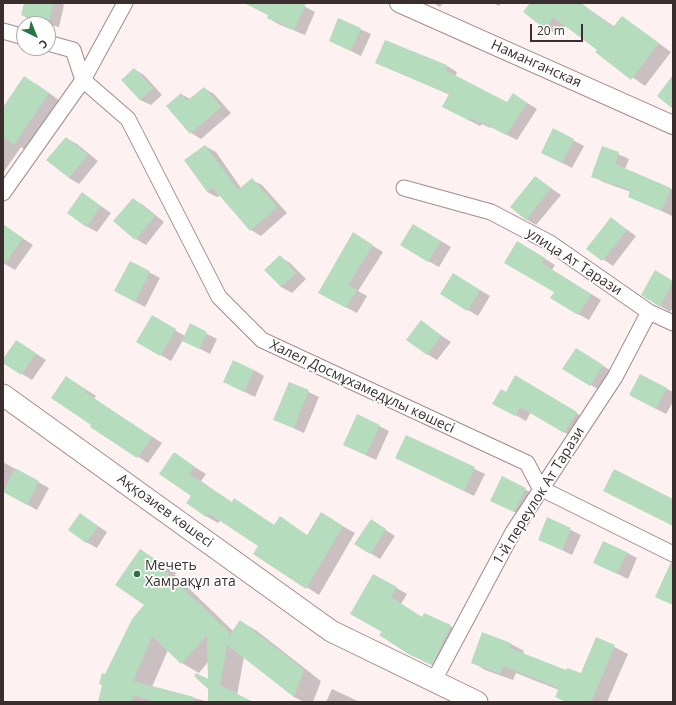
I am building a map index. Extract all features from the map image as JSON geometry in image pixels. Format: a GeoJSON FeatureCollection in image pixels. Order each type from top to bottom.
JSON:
{"type":"FeatureCollection","features":[{"type":"Feature","properties":{"kind":"main road","name":"Аққозиев көшесі"},"geometry":{"type":"LineString","coordinates":[[3,395],[331,631],[433,682],[477,702]]}},
{"type":"Feature","properties":{"kind":"street"},"geometry":{"type":"LineString","coordinates":[[3,193],[84,80],[125,3]]}},
{"type":"Feature","properties":{"kind":"street","name":"Наманганская"},"geometry":{"type":"LineString","coordinates":[[398,3],[673,125]]}},
{"type":"Feature","properties":{"kind":"street"},"geometry":{"type":"LineString","coordinates":[[3,31],[16,35]]}},
{"type":"Feature","properties":{"kind":"street"},"geometry":{"type":"LineString","coordinates":[[56,45],[73,50],[84,80]]}},
{"type":"Feature","properties":{"kind":"street","name":"Халел Досмұхамедұлы көшесі"},"geometry":{"type":"LineString","coordinates":[[84,80],[128,119],[220,297],[262,340],[527,463],[540,488]]}},
{"type":"Feature","properties":{"kind":"street","name":"улица Ат Тарази"},"geometry":{"type":"LineString","coordinates":[[404,188],[491,212],[550,243],[649,312],[673,323]]}},
{"type":"Feature","properties":{"kind":"street","name":"1-й переулок Ат Тарази"},"geometry":{"type":"LineString","coordinates":[[433,682],[513,532],[540,488],[615,377],[649,312]]}},
{"type":"Feature","properties":{"kind":"street"},"geometry":{"type":"LineString","coordinates":[[540,488],[673,554]]}},
{"type":"Feature","properties":{"kind":"building"},"geometry":{"type":"Polygon","coordinates":[[[24,3],[53,3],[50,16],[21,15],[24,3]]]}},
{"type":"Feature","properties":{"kind":"building"},"geometry":{"type":"Polygon","coordinates":[[[244,3],[306,3],[294,30],[267,18],[268,15],[244,3]]]}},
{"type":"Feature","properties":{"kind":"building"},"geometry":{"type":"Polygon","coordinates":[[[530,3],[581,3],[613,27],[622,16],[659,43],[631,80],[595,52],[597,50],[553,17],[545,29],[523,12],[530,3]]]}},
{"type":"Feature","properties":{"kind":"building"},"geometry":{"type":"Polygon","coordinates":[[[338,18],[361,28],[351,51],[329,41],[338,18]]]}},
{"type":"Feature","properties":{"kind":"building"},"geometry":{"type":"Polygon","coordinates":[[[385,40],[447,65],[445,70],[507,102],[513,93],[527,103],[506,135],[471,118],[470,121],[442,107],[449,94],[375,63],[385,40]]]}},
{"type":"Feature","properties":{"kind":"building"},"geometry":{"type":"Polygon","coordinates":[[[134,68],[153,88],[140,100],[121,80],[134,68]]]}},
{"type":"Feature","properties":{"kind":"building"},"geometry":{"type":"Polygon","coordinates":[[[673,75],[673,109],[657,96],[673,75]]]}},
{"type":"Feature","properties":{"kind":"building"},"geometry":{"type":"Polygon","coordinates":[[[24,76],[49,93],[14,145],[3,137],[3,107],[24,76]]]}},
{"type":"Feature","properties":{"kind":"building"},"geometry":{"type":"Polygon","coordinates":[[[204,87],[221,107],[190,134],[166,106],[181,93],[187,101],[204,87]]]}},
{"type":"Feature","properties":{"kind":"building"},"geometry":{"type":"Polygon","coordinates":[[[553,128],[574,139],[562,163],[541,153],[553,128]]]}},
{"type":"Feature","properties":{"kind":"building"},"geometry":{"type":"Polygon","coordinates":[[[66,137],[88,155],[69,178],[46,160],[66,137]]]}},
{"type":"Feature","properties":{"kind":"building"},"geometry":{"type":"Polygon","coordinates":[[[205,145],[238,190],[252,178],[277,207],[250,231],[213,188],[207,192],[184,160],[205,145]]]}},
{"type":"Feature","properties":{"kind":"building"},"geometry":{"type":"Polygon","coordinates":[[[602,146],[619,152],[615,164],[671,188],[661,211],[628,197],[630,190],[591,177],[602,146]]]}},
{"type":"Feature","properties":{"kind":"building"},"geometry":{"type":"Polygon","coordinates":[[[535,176],[551,188],[526,220],[510,207],[535,176]]]}},
{"type":"Feature","properties":{"kind":"building"},"geometry":{"type":"Polygon","coordinates":[[[82,192],[101,206],[86,227],[67,213],[82,192]]]}},
{"type":"Feature","properties":{"kind":"building"},"geometry":{"type":"Polygon","coordinates":[[[133,198],[155,216],[135,240],[113,221],[133,198]]]}},
{"type":"Feature","properties":{"kind":"building"},"geometry":{"type":"Polygon","coordinates":[[[611,217],[627,230],[602,261],[586,249],[611,217]]]}},
{"type":"Feature","properties":{"kind":"building"},"geometry":{"type":"Polygon","coordinates":[[[3,224],[23,238],[3,266],[3,224]]]}},
{"type":"Feature","properties":{"kind":"building"},"geometry":{"type":"Polygon","coordinates":[[[413,224],[441,241],[428,262],[400,245],[413,224]]]}},
{"type":"Feature","properties":{"kind":"building"},"geometry":{"type":"Polygon","coordinates":[[[353,232],[373,245],[348,285],[357,290],[346,308],[318,293],[353,232]]]}},
{"type":"Feature","properties":{"kind":"building"},"geometry":{"type":"Polygon","coordinates":[[[517,241],[545,258],[542,263],[591,294],[578,315],[550,298],[554,292],[504,263],[517,241]]]}},
{"type":"Feature","properties":{"kind":"building"},"geometry":{"type":"Polygon","coordinates":[[[280,255],[296,273],[281,287],[264,270],[280,255]]]}},
{"type":"Feature","properties":{"kind":"building"},"geometry":{"type":"Polygon","coordinates":[[[130,261],[150,271],[135,302],[114,291],[130,261]]]}},
{"type":"Feature","properties":{"kind":"building"},"geometry":{"type":"Polygon","coordinates":[[[655,270],[673,281],[660,307],[641,295],[655,270]]]}},
{"type":"Feature","properties":{"kind":"building"},"geometry":{"type":"Polygon","coordinates":[[[453,273],[480,290],[467,311],[440,294],[453,273]]]}},
{"type":"Feature","properties":{"kind":"building"},"geometry":{"type":"Polygon","coordinates":[[[152,315],[176,329],[160,356],[136,342],[152,315]]]}},
{"type":"Feature","properties":{"kind":"building"},"geometry":{"type":"Polygon","coordinates":[[[421,320],[441,335],[427,355],[406,340],[421,320]]]}},
{"type":"Feature","properties":{"kind":"building"},"geometry":{"type":"Polygon","coordinates":[[[190,323],[207,332],[199,349],[182,341],[190,323]]]}},
{"type":"Feature","properties":{"kind":"building"},"geometry":{"type":"Polygon","coordinates":[[[16,340],[36,353],[21,375],[3,363],[3,359],[16,340]]]}},
{"type":"Feature","properties":{"kind":"building"},"geometry":{"type":"Polygon","coordinates":[[[576,348],[603,365],[590,386],[562,369],[576,348]]]}},
{"type":"Feature","properties":{"kind":"building"},"geometry":{"type":"Polygon","coordinates":[[[233,360],[254,370],[244,392],[223,382],[233,360]]]}},
{"type":"Feature","properties":{"kind":"building"},"geometry":{"type":"Polygon","coordinates":[[[640,374],[667,388],[656,409],[629,395],[640,374]]]}},
{"type":"Feature","properties":{"kind":"building"},"geometry":{"type":"Polygon","coordinates":[[[515,375],[577,412],[564,433],[520,407],[515,416],[492,404],[501,389],[506,392],[515,375]]]}},
{"type":"Feature","properties":{"kind":"building"},"geometry":{"type":"Polygon","coordinates":[[[66,376],[86,390],[85,392],[152,437],[137,458],[90,427],[91,425],[51,398],[66,376]]]}},
{"type":"Feature","properties":{"kind":"building"},"geometry":{"type":"Polygon","coordinates":[[[289,382],[309,390],[294,428],[273,420],[289,382]]]}},
{"type":"Feature","properties":{"kind":"building"},"geometry":{"type":"Polygon","coordinates":[[[357,414],[380,425],[366,455],[343,445],[357,414]]]}},
{"type":"Feature","properties":{"kind":"building"},"geometry":{"type":"Polygon","coordinates":[[[406,435],[475,467],[464,491],[395,458],[406,435]]]}},
{"type":"Feature","properties":{"kind":"building"},"geometry":{"type":"Polygon","coordinates":[[[174,452],[194,466],[189,474],[232,502],[234,498],[274,525],[280,516],[307,535],[321,512],[343,526],[306,589],[253,554],[258,546],[208,513],[206,517],[186,503],[191,496],[159,474],[174,452]]]}},
{"type":"Feature","properties":{"kind":"building"},"geometry":{"type":"Polygon","coordinates":[[[15,468],[39,481],[27,505],[3,492],[15,468]]]}},
{"type":"Feature","properties":{"kind":"building"},"geometry":{"type":"Polygon","coordinates":[[[614,469],[673,499],[673,526],[603,491],[614,469]]]}},
{"type":"Feature","properties":{"kind":"building"},"geometry":{"type":"Polygon","coordinates":[[[502,476],[526,488],[514,512],[490,501],[502,476]]]}},
{"type":"Feature","properties":{"kind":"building"},"geometry":{"type":"Polygon","coordinates":[[[80,513],[98,526],[86,543],[68,530],[80,513]]]}},
{"type":"Feature","properties":{"kind":"building"},"geometry":{"type":"Polygon","coordinates":[[[547,517],[571,528],[562,550],[538,540],[547,517]]]}},
{"type":"Feature","properties":{"kind":"building"},"geometry":{"type":"Polygon","coordinates":[[[371,519],[386,529],[370,554],[354,544],[371,519]]]}},
{"type":"Feature","properties":{"kind":"building"},"geometry":{"type":"Polygon","coordinates":[[[603,541],[627,552],[617,574],[593,563],[603,541]]]}},
{"type":"Feature","properties":{"kind":"building"},"geometry":{"type":"Polygon","coordinates":[[[140,549],[159,562],[158,565],[229,632],[228,637],[240,620],[304,670],[294,697],[227,645],[220,685],[253,702],[221,702],[218,698],[217,702],[208,702],[208,689],[194,676],[196,673],[208,679],[207,635],[181,664],[152,636],[133,681],[194,697],[194,702],[155,702],[134,695],[131,702],[98,702],[102,685],[99,684],[102,673],[105,674],[132,619],[144,605],[115,585],[140,549]]]}},
{"type":"Feature","properties":{"kind":"building"},"geometry":{"type":"Polygon","coordinates":[[[671,562],[673,563],[673,605],[655,597],[671,562]]]}},
{"type":"Feature","properties":{"kind":"building"},"geometry":{"type":"Polygon","coordinates":[[[373,574],[397,587],[391,597],[422,617],[424,613],[451,625],[432,665],[410,655],[379,635],[382,632],[350,614],[373,574]]]}},
{"type":"Feature","properties":{"kind":"building"},"geometry":{"type":"Polygon","coordinates":[[[482,632],[511,643],[510,648],[566,670],[567,668],[581,673],[596,637],[615,645],[591,702],[567,702],[555,697],[559,688],[503,666],[500,674],[471,663],[482,632]]]}},
{"type":"Feature","properties":{"kind":"place","name":"Мечеть Хамрақұл ата"},"geometry":{"type":"Point","coordinates":[137,574]}}]}
